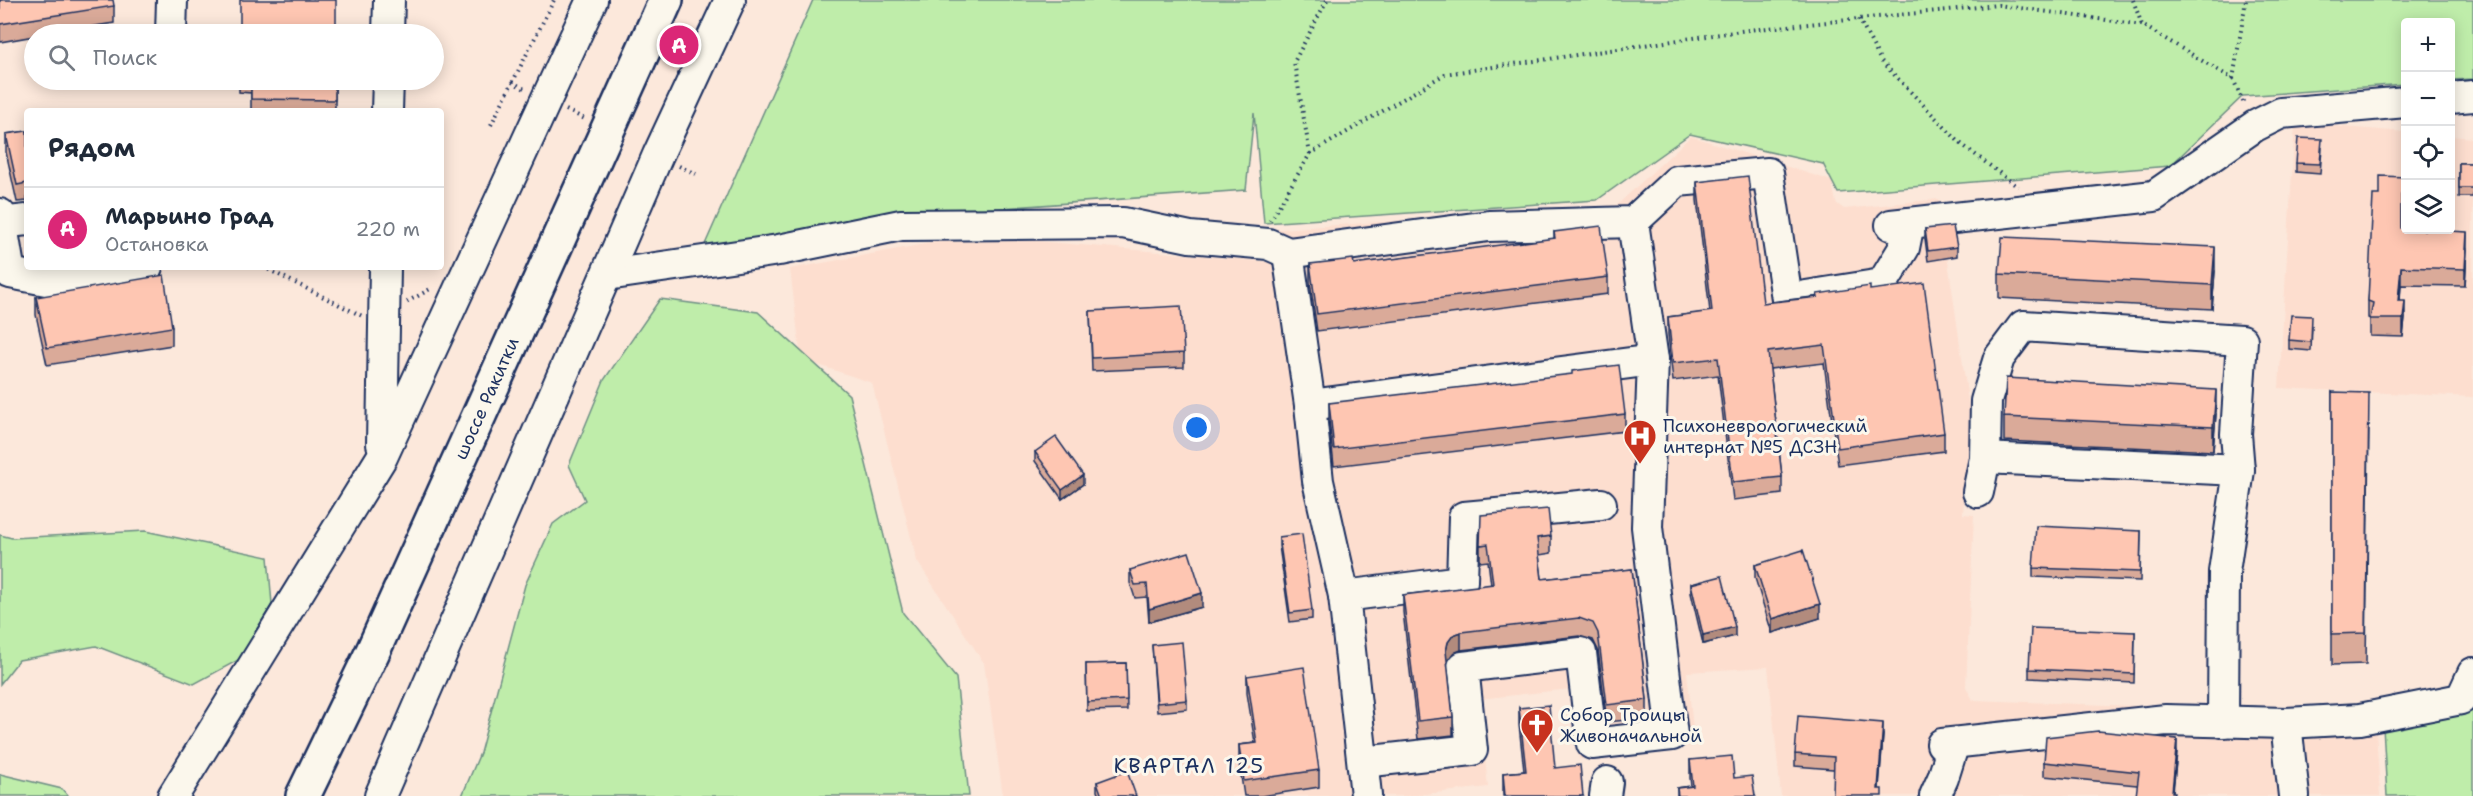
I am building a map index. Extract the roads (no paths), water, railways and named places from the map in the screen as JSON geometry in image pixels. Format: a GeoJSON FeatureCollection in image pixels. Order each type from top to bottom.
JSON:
{"type":"FeatureCollection","features":[{"type":"Feature","properties":{"kind":"main road","name":"шоссе Ракитки"},"geometry":{"type":"LineString","coordinates":[[303,796],[373,651],[666,0]]}},
{"type":"Feature","properties":{"kind":"street"},"geometry":{"type":"LineString","coordinates":[[171,0],[171,24]]}},
{"type":"Feature","properties":{"kind":"street"},"geometry":{"type":"LineString","coordinates":[[388,24],[389,0]]}},
{"type":"Feature","properties":{"kind":"street"},"geometry":{"type":"LineString","coordinates":[[173,796],[382,457],[592,0]]}},
{"type":"Feature","properties":{"kind":"street"},"geometry":{"type":"LineString","coordinates":[[380,796],[607,275],[730,0]]}},
{"type":"Feature","properties":{"kind":"street"},"geometry":{"type":"LineString","coordinates":[[387,108],[388,90]]}},
{"type":"Feature","properties":{"kind":"street"},"geometry":{"type":"LineString","coordinates":[[2455,98],[2473,96]]}},
{"type":"Feature","properties":{"kind":"street"},"geometry":{"type":"LineString","coordinates":[[607,275],[779,250],[901,225],[1123,223],[1190,237],[1268,244],[1288,253],[1489,226],[1633,222],[1677,181],[1768,173],[1787,299],[1882,284],[1904,248],[1900,224],[2154,196],[2254,126],[2281,113],[2401,102]]}},
{"type":"Feature","properties":{"kind":"street"},"geometry":{"type":"LineString","coordinates":[[7,220],[5,273],[67,284],[133,270]]}},
{"type":"Feature","properties":{"kind":"street"},"geometry":{"type":"LineString","coordinates":[[1363,762],[1472,750],[1462,667],[1581,653],[1592,744],[1672,735],[1647,527],[1653,360],[1633,222]]}},
{"type":"Feature","properties":{"kind":"street"},"geometry":{"type":"LineString","coordinates":[[1288,253],[1311,405],[1318,481],[1344,596],[1366,795]]}},
{"type":"Feature","properties":{"kind":"street"},"geometry":{"type":"LineString","coordinates":[[382,457],[385,270]]}},
{"type":"Feature","properties":{"kind":"street"},"geometry":{"type":"LineString","coordinates":[[1978,492],[1986,458],[1986,401],[1999,358],[2024,326],[2242,340],[2236,434],[2239,470],[2224,572],[2223,722]]}},
{"type":"Feature","properties":{"kind":"street"},"geometry":{"type":"LineString","coordinates":[[1311,405],[1653,360]]}},
{"type":"Feature","properties":{"kind":"street"},"geometry":{"type":"LineString","coordinates":[[1986,458],[2239,470]]}},
{"type":"Feature","properties":{"kind":"street"},"geometry":{"type":"LineString","coordinates":[[1344,596],[1462,581],[1464,517],[1601,504]]}},
{"type":"Feature","properties":{"kind":"street"},"geometry":{"type":"LineString","coordinates":[[1935,796],[1943,778],[1948,743],[2166,720],[2286,723],[2360,719],[2467,686]]}},
{"type":"Feature","properties":{"kind":"street"},"geometry":{"type":"LineString","coordinates":[[2286,723],[2294,796]]}},
{"type":"Feature","properties":{"kind":"place","name":"Марьино Град"},"geometry":{"type":"Point","coordinates":[679,45]}},
{"type":"Feature","properties":{"kind":"place","name":"Психоневрологический интернат №5 ДСЗН"},"geometry":{"type":"Point","coordinates":[1640,465]}},
{"type":"Feature","properties":{"kind":"place","name":"Собор Троицы Живоначальной"},"geometry":{"type":"Point","coordinates":[1537,754]}},
{"type":"Feature","properties":{"kind":"district","name":"КВАРТАЛ 125"},"geometry":{"type":"Point","coordinates":[1189,766]}}]}
